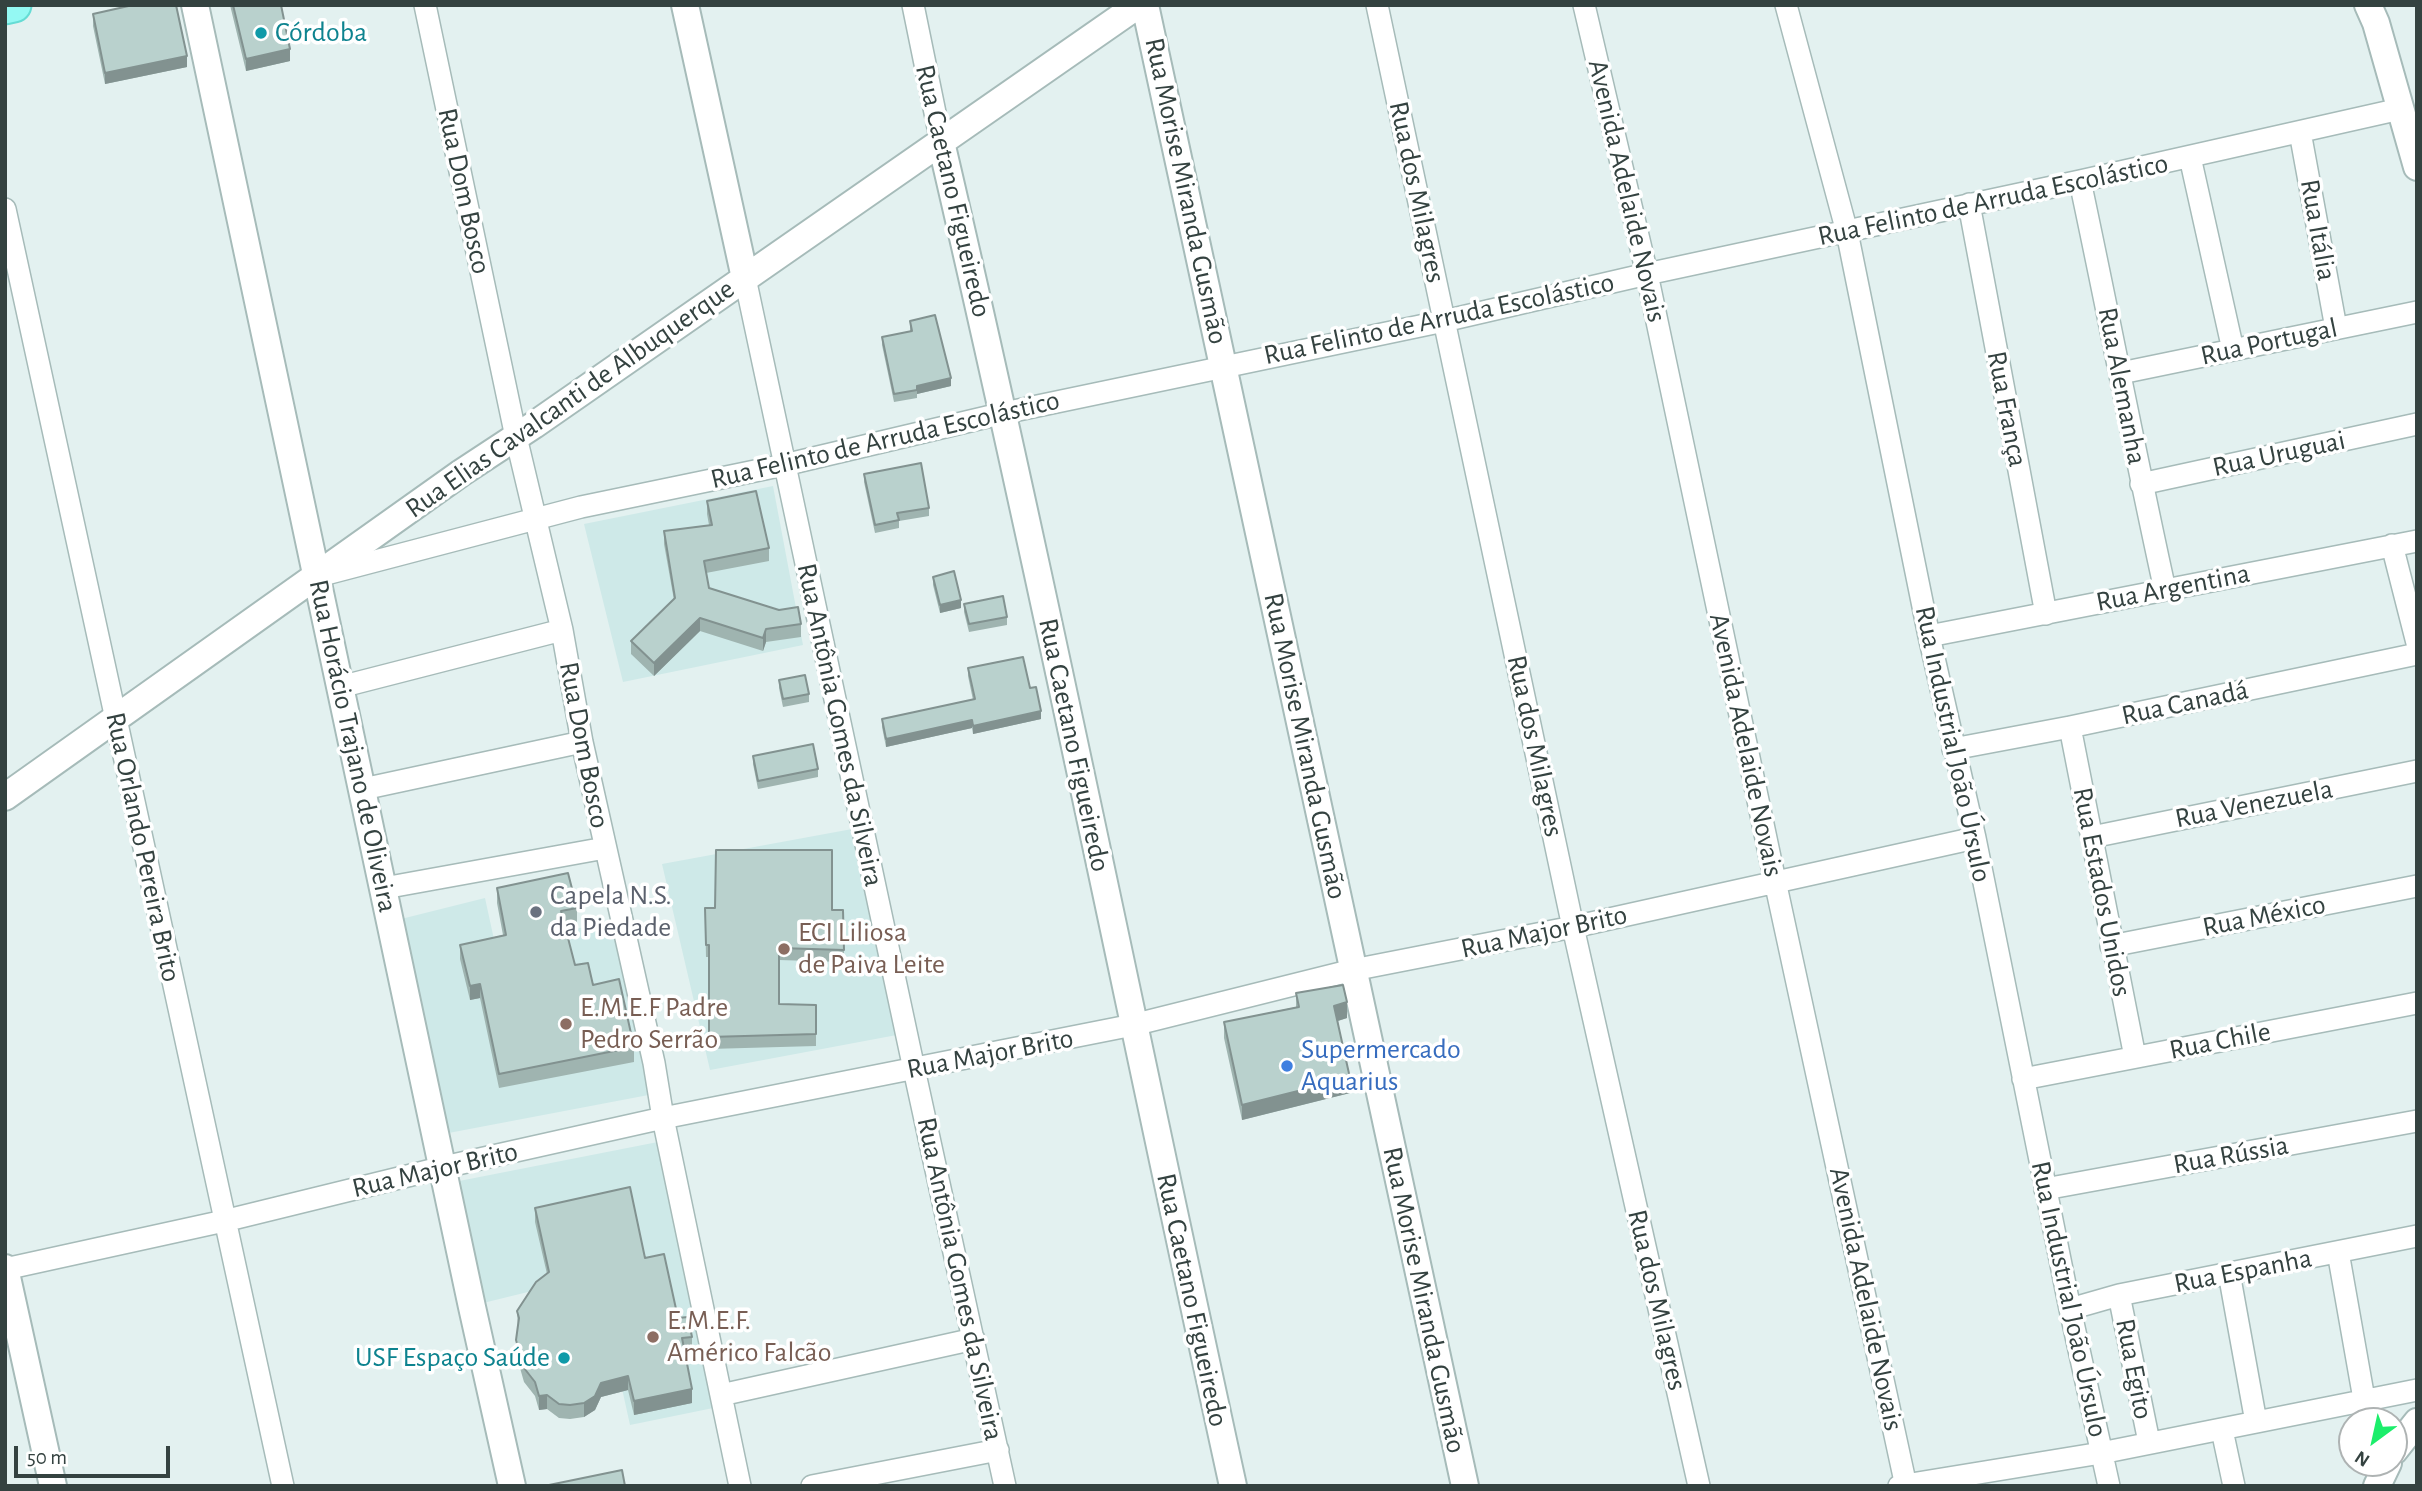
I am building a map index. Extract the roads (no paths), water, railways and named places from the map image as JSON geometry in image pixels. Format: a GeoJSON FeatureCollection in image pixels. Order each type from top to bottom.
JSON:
{"type":"FeatureCollection","features":[{"type":"Feature","properties":{"kind":"main road"},"geometry":{"type":"LineString","coordinates":[[5,7],[14,5]]}},
{"type":"Feature","properties":{"kind":"street","name":"Rua Horácio Trajano de Oliveira"},"geometry":{"type":"LineString","coordinates":[[195,5],[512,1486]]}},
{"type":"Feature","properties":{"kind":"street","name":"Rua Dom Bosco"},"geometry":{"type":"LineString","coordinates":[[425,5],[516,437],[562,630],[582,742],[654,1063],[663,1118],[740,1486]]}},
{"type":"Feature","properties":{"kind":"street","name":"Rua Antônia Gomes da Silveira"},"geometry":{"type":"LineString","coordinates":[[685,5],[1005,1486]]}},
{"type":"Feature","properties":{"kind":"street","name":"Rua Caetano Figueiredo"},"geometry":{"type":"LineString","coordinates":[[913,5],[940,142],[1004,413],[1233,1486]]}},
{"type":"Feature","properties":{"kind":"street","name":"Rua Elias Cavalcanti de Albuquerque"},"geometry":{"type":"LineString","coordinates":[[5,797],[461,473],[1138,5]]}},
{"type":"Feature","properties":{"kind":"street","name":"Rua Morise Miranda Gusmão"},"geometry":{"type":"LineString","coordinates":[[1145,5],[1465,1486]]}},
{"type":"Feature","properties":{"kind":"street","name":"Rua dos Milagres"},"geometry":{"type":"LineString","coordinates":[[1377,5],[1573,928],[1699,1486]]}},
{"type":"Feature","properties":{"kind":"street","name":"Avenida Adelaide Novais"},"geometry":{"type":"LineString","coordinates":[[1584,5],[1647,274],[1904,1485]]}},
{"type":"Feature","properties":{"kind":"street","name":"Rua Industrial João Úrsulo"},"geometry":{"type":"LineString","coordinates":[[1786,5],[1847,232],[1929,636],[1975,838],[2070,1309],[2109,1486]]}},
{"type":"Feature","properties":{"kind":"street"},"geometry":{"type":"LineString","coordinates":[[2368,5],[2376,23],[2417,167]]}},
{"type":"Feature","properties":{"kind":"street","name":"Rua Felinto de Arruda Escolástico"},"geometry":{"type":"LineString","coordinates":[[317,576],[536,517],[784,466],[1004,413],[1444,321],[2400,109]]}},
{"type":"Feature","properties":{"kind":"street","name":"Rua Itália"},"geometry":{"type":"LineString","coordinates":[[2300,132],[2336,328]]}},
{"type":"Feature","properties":{"kind":"street"},"geometry":{"type":"LineString","coordinates":[[2190,156],[2233,351]]}},
{"type":"Feature","properties":{"kind":"street","name":"Rua Alemanha"},"geometry":{"type":"LineString","coordinates":[[2080,181],[2165,590]]}},
{"type":"Feature","properties":{"kind":"street","name":"Rua França"},"geometry":{"type":"LineString","coordinates":[[1969,204],[2046,614]]}},
{"type":"Feature","properties":{"kind":"street","name":"Rua Orlando Pereira Brito"},"geometry":{"type":"LineString","coordinates":[[5,209],[283,1486]]}},
{"type":"Feature","properties":{"kind":"street","name":"Rua Portugal"},"geometry":{"type":"LineString","coordinates":[[2121,373],[2417,312]]}},
{"type":"Feature","properties":{"kind":"street","name":"Rua Uruguai"},"geometry":{"type":"LineString","coordinates":[[2141,484],[2417,424]]}},
{"type":"Feature","properties":{"kind":"street","name":"Rua Argentina"},"geometry":{"type":"LineString","coordinates":[[1929,636],[2417,541]]}},
{"type":"Feature","properties":{"kind":"street"},"geometry":{"type":"LineString","coordinates":[[2392,545],[2417,643]]}},
{"type":"Feature","properties":{"kind":"street"},"geometry":{"type":"LineString","coordinates":[[340,687],[562,630]]}},
{"type":"Feature","properties":{"kind":"street","name":"Rua Canadá"},"geometry":{"type":"LineString","coordinates":[[1954,749],[2417,654]]}},
{"type":"Feature","properties":{"kind":"street","name":"Rua Estados Unidos"},"geometry":{"type":"LineString","coordinates":[[2070,727],[2135,1057]]}},
{"type":"Feature","properties":{"kind":"street"},"geometry":{"type":"LineString","coordinates":[[363,789],[582,742]]}},
{"type":"Feature","properties":{"kind":"street","name":"Rua Venezuela"},"geometry":{"type":"LineString","coordinates":[[2092,836],[2417,771]]}},
{"type":"Feature","properties":{"kind":"street","name":"Rua Major Brito"},"geometry":{"type":"LineString","coordinates":[[5,1269],[224,1221],[444,1167],[663,1118],[1133,1026],[1353,970],[1573,928],[1975,838]]}},
{"type":"Feature","properties":{"kind":"street"},"geometry":{"type":"LineString","coordinates":[[384,888],[605,848]]}},
{"type":"Feature","properties":{"kind":"street","name":"Rua México"},"geometry":{"type":"LineString","coordinates":[[2111,946],[2417,886]]}},
{"type":"Feature","properties":{"kind":"street","name":"Rua Chile"},"geometry":{"type":"LineString","coordinates":[[2023,1079],[2417,1003]]}},
{"type":"Feature","properties":{"kind":"street","name":"Rua Rússia"},"geometry":{"type":"LineString","coordinates":[[2046,1189],[2417,1121]]}},
{"type":"Feature","properties":{"kind":"street","name":"Rua Espanha"},"geometry":{"type":"LineString","coordinates":[[2070,1309],[2119,1296],[2417,1236]]}},
{"type":"Feature","properties":{"kind":"street"},"geometry":{"type":"LineString","coordinates":[[2338,1252],[2364,1399]]}},
{"type":"Feature","properties":{"kind":"street"},"geometry":{"type":"LineString","coordinates":[[5,1269],[53,1486]]}},
{"type":"Feature","properties":{"kind":"street"},"geometry":{"type":"LineString","coordinates":[[2229,1273],[2256,1422]]}},
{"type":"Feature","properties":{"kind":"street","name":"Rua Egito"},"geometry":{"type":"LineString","coordinates":[[2119,1296],[2149,1442]]}},
{"type":"Feature","properties":{"kind":"street"},"geometry":{"type":"LineString","coordinates":[[721,1395],[974,1339]]}},
{"type":"Feature","properties":{"kind":"street"},"geometry":{"type":"LineString","coordinates":[[1904,1485],[2101,1454],[2149,1442],[2222,1430],[2417,1390]]}},
{"type":"Feature","properties":{"kind":"street"},"geometry":{"type":"LineString","coordinates":[[2408,1438],[2417,1422]]}},
{"type":"Feature","properties":{"kind":"street"},"geometry":{"type":"LineString","coordinates":[[2222,1430],[2234,1486]]}},
{"type":"Feature","properties":{"kind":"street"},"geometry":{"type":"LineString","coordinates":[[812,1486],[998,1450]]}},
{"type":"Feature","properties":{"kind":"place","name":"Córdoba"},"geometry":{"type":"Point","coordinates":[261,33]}},
{"type":"Feature","properties":{"kind":"place","name":"Capela N.S. da Piedade"},"geometry":{"type":"Point","coordinates":[536,912]}},
{"type":"Feature","properties":{"kind":"place","name":"ECI Liliosa de Paiva Leite"},"geometry":{"type":"Point","coordinates":[784,949]}},
{"type":"Feature","properties":{"kind":"place","name":"E.M.E.F Padre Pedro Serrão"},"geometry":{"type":"Point","coordinates":[566,1024]}},
{"type":"Feature","properties":{"kind":"place","name":"Supermercado Aquarius"},"geometry":{"type":"Point","coordinates":[1287,1066]}},
{"type":"Feature","properties":{"kind":"place","name":"E.M.E.F. Américo Falcão"},"geometry":{"type":"Point","coordinates":[653,1337]}},
{"type":"Feature","properties":{"kind":"place","name":"USF Espaço Saúde"},"geometry":{"type":"Point","coordinates":[564,1358]}}]}
